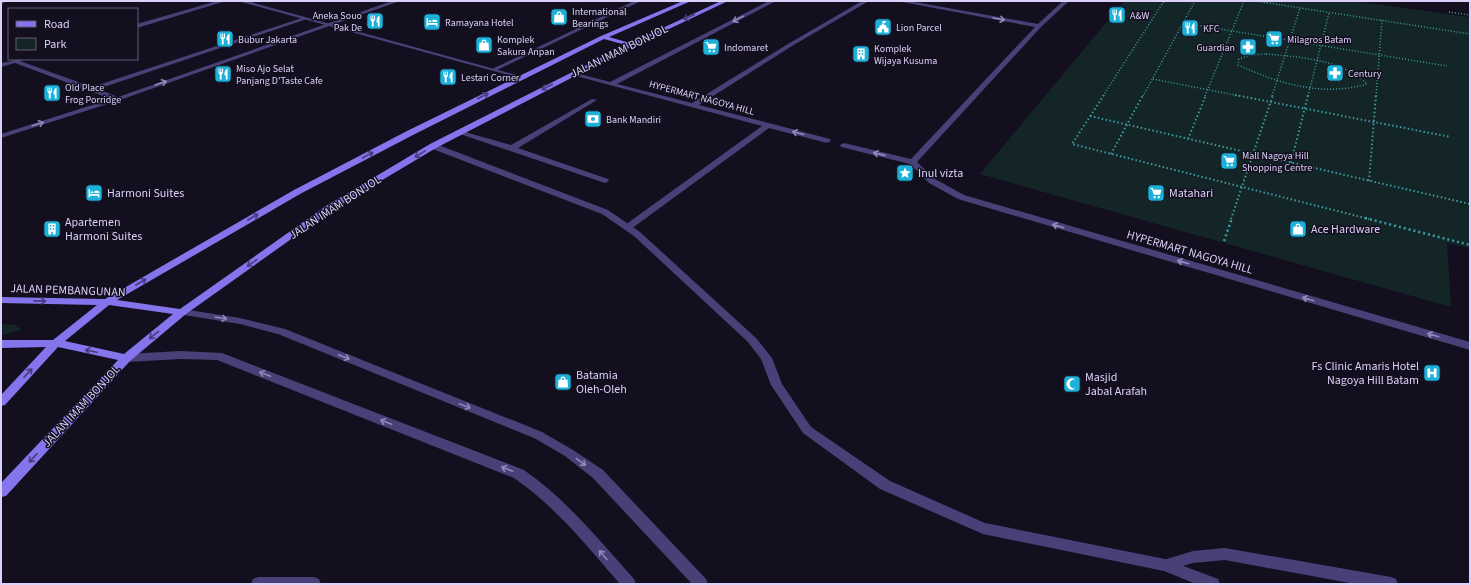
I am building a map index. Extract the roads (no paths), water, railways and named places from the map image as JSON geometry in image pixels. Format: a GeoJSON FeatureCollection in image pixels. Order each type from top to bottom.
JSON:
{"type":"FeatureCollection","features":[{"type":"Feature","properties":{"kind":"main road","name":"JALAN IMAM BONJOL"},"geometry":{"type":"LineString","coordinates":[[1,402],[56,343],[107,302],[297,192],[521,77],[603,37],[688,1]]}},
{"type":"Feature","properties":{"kind":"main road","name":"JALAN IMAM BONJOL"},"geometry":{"type":"LineString","coordinates":[[1,492],[126,358],[182,312],[329,208],[458,132],[572,74],[724,1]]}},
{"type":"Feature","properties":{"kind":"main road"},"geometry":{"type":"LineString","coordinates":[[603,37],[631,45]]}},
{"type":"Feature","properties":{"kind":"main road","name":"JALAN PEMBANGUNAN"},"geometry":{"type":"LineString","coordinates":[[1,300],[107,302],[182,312]]}},
{"type":"Feature","properties":{"kind":"main road"},"geometry":{"type":"LineString","coordinates":[[1,344],[56,343],[126,358]]}},
{"type":"Feature","properties":{"kind":"street"},"geometry":{"type":"LineString","coordinates":[[1,2],[5,1]]}},
{"type":"Feature","properties":{"kind":"street"},"geometry":{"type":"LineString","coordinates":[[138,26],[223,1]]}},
{"type":"Feature","properties":{"kind":"street"},"geometry":{"type":"LineString","coordinates":[[240,1],[327,26],[521,77]]}},
{"type":"Feature","properties":{"kind":"street"},"geometry":{"type":"LineString","coordinates":[[1,136],[118,99],[397,1]]}},
{"type":"Feature","properties":{"kind":"street"},"geometry":{"type":"LineString","coordinates":[[493,70],[638,1]]}},
{"type":"Feature","properties":{"kind":"street"},"geometry":{"type":"LineString","coordinates":[[611,84],[773,1]]}},
{"type":"Feature","properties":{"kind":"street"},"geometry":{"type":"LineString","coordinates":[[693,106],[790,45],[866,1]]}},
{"type":"Feature","properties":{"kind":"street"},"geometry":{"type":"LineString","coordinates":[[900,1],[1039,26]]}},
{"type":"Feature","properties":{"kind":"street"},"geometry":{"type":"LineString","coordinates":[[844,145],[913,162],[1039,26],[1066,1]]}},
{"type":"Feature","properties":{"kind":"street"},"geometry":{"type":"LineString","coordinates":[[92,90],[304,19]]}},
{"type":"Feature","properties":{"kind":"street"},"geometry":{"type":"LineString","coordinates":[[1,65],[20,60]]}},
{"type":"Feature","properties":{"kind":"street"},"geometry":{"type":"LineString","coordinates":[[15,61],[118,99]]}},
{"type":"Feature","properties":{"kind":"street","name":"HYPERMART NAGOYA HILL"},"geometry":{"type":"LineString","coordinates":[[572,74],[827,141]]}},
{"type":"Feature","properties":{"kind":"street"},"geometry":{"type":"LineString","coordinates":[[512,148],[594,100]]}},
{"type":"Feature","properties":{"kind":"street"},"geometry":{"type":"LineString","coordinates":[[628,227],[768,125]]}},
{"type":"Feature","properties":{"kind":"street"},"geometry":{"type":"LineString","coordinates":[[458,132],[512,148],[605,181]]}},
{"type":"Feature","properties":{"kind":"street"},"geometry":{"type":"LineString","coordinates":[[434,146],[605,212],[628,227],[752,340],[766,358],[777,385],[807,430],[885,486],[983,528],[1164,565],[1213,584]]}},
{"type":"Feature","properties":{"kind":"street","name":"HYPERMART NAGOYA HILL"},"geometry":{"type":"LineString","coordinates":[[913,162],[932,181],[961,197],[1470,346]]}},
{"type":"Feature","properties":{"kind":"street"},"geometry":{"type":"LineString","coordinates":[[182,312],[240,321],[281,331],[538,435],[569,453],[598,474],[701,584]]}},
{"type":"Feature","properties":{"kind":"street"},"geometry":{"type":"LineString","coordinates":[[126,358],[181,354],[218,356],[519,474],[539,487],[558,504],[629,584]]}},
{"type":"Feature","properties":{"kind":"street"},"geometry":{"type":"LineString","coordinates":[[1164,565],[1193,556],[1225,554],[1391,584]]}},
{"type":"Feature","properties":{"kind":"street"},"geometry":{"type":"LineString","coordinates":[[258,584],[314,584]]}},
{"type":"Feature","properties":{"kind":"place","name":"A&W"},"geometry":{"type":"Point","coordinates":[1117,15]}},
{"type":"Feature","properties":{"kind":"place","name":"International Bearings"},"geometry":{"type":"Point","coordinates":[559,17]}},
{"type":"Feature","properties":{"kind":"place","name":"Aneka Souo Pak De"},"geometry":{"type":"Point","coordinates":[375,21]}},
{"type":"Feature","properties":{"kind":"place","name":"Ramayana Hotel"},"geometry":{"type":"Point","coordinates":[432,22]}},
{"type":"Feature","properties":{"kind":"place","name":"Lion Parcel"},"geometry":{"type":"Point","coordinates":[883,27]}},
{"type":"Feature","properties":{"kind":"place","name":"KFC"},"geometry":{"type":"Point","coordinates":[1190,28]}},
{"type":"Feature","properties":{"kind":"place","name":"Bubur Jakarta"},"geometry":{"type":"Point","coordinates":[225,39]}},
{"type":"Feature","properties":{"kind":"place","name":"Milagros Batam"},"geometry":{"type":"Point","coordinates":[1274,39]}},
{"type":"Feature","properties":{"kind":"place","name":"Komplek Sakura Anpan"},"geometry":{"type":"Point","coordinates":[484,45]}},
{"type":"Feature","properties":{"kind":"place","name":"Indomaret"},"geometry":{"type":"Point","coordinates":[711,47]}},
{"type":"Feature","properties":{"kind":"place","name":"Guardian"},"geometry":{"type":"Point","coordinates":[1248,47]}},
{"type":"Feature","properties":{"kind":"place","name":"Komplek Wijaya Kusuma"},"geometry":{"type":"Point","coordinates":[861,54]}},
{"type":"Feature","properties":{"kind":"place","name":"Century"},"geometry":{"type":"Point","coordinates":[1335,73]}},
{"type":"Feature","properties":{"kind":"place","name":"Miso Ajo Selat Panjang D'Taste Cafe"},"geometry":{"type":"Point","coordinates":[223,74]}},
{"type":"Feature","properties":{"kind":"place","name":"Lestari Corner"},"geometry":{"type":"Point","coordinates":[448,77]}},
{"type":"Feature","properties":{"kind":"place","name":"Old Place Frog Porridge"},"geometry":{"type":"Point","coordinates":[52,93]}},
{"type":"Feature","properties":{"kind":"place","name":"Bank Mandiri"},"geometry":{"type":"Point","coordinates":[593,119]}},
{"type":"Feature","properties":{"kind":"place","name":"Mall Nagoya Hill Shopping Centre"},"geometry":{"type":"Point","coordinates":[1229,161]}},
{"type":"Feature","properties":{"kind":"place","name":"Inul vizta"},"geometry":{"type":"Point","coordinates":[905,173]}},
{"type":"Feature","properties":{"kind":"place","name":"Harmoni Suites"},"geometry":{"type":"Point","coordinates":[94,193]}},
{"type":"Feature","properties":{"kind":"place","name":"Matahari"},"geometry":{"type":"Point","coordinates":[1156,193]}},
{"type":"Feature","properties":{"kind":"place","name":"Apartemen Harmoni Suites"},"geometry":{"type":"Point","coordinates":[52,229]}},
{"type":"Feature","properties":{"kind":"place","name":"Ace Hardware"},"geometry":{"type":"Point","coordinates":[1298,229]}},
{"type":"Feature","properties":{"kind":"place","name":"Fs Clinic Amaris Hotel Nagoya Hill Batam"},"geometry":{"type":"Point","coordinates":[1432,373]}},
{"type":"Feature","properties":{"kind":"place","name":"Batamia Oleh-Oleh"},"geometry":{"type":"Point","coordinates":[563,382]}},
{"type":"Feature","properties":{"kind":"place","name":"Masjid Jabal Arafah"},"geometry":{"type":"Point","coordinates":[1072,384]}}]}
